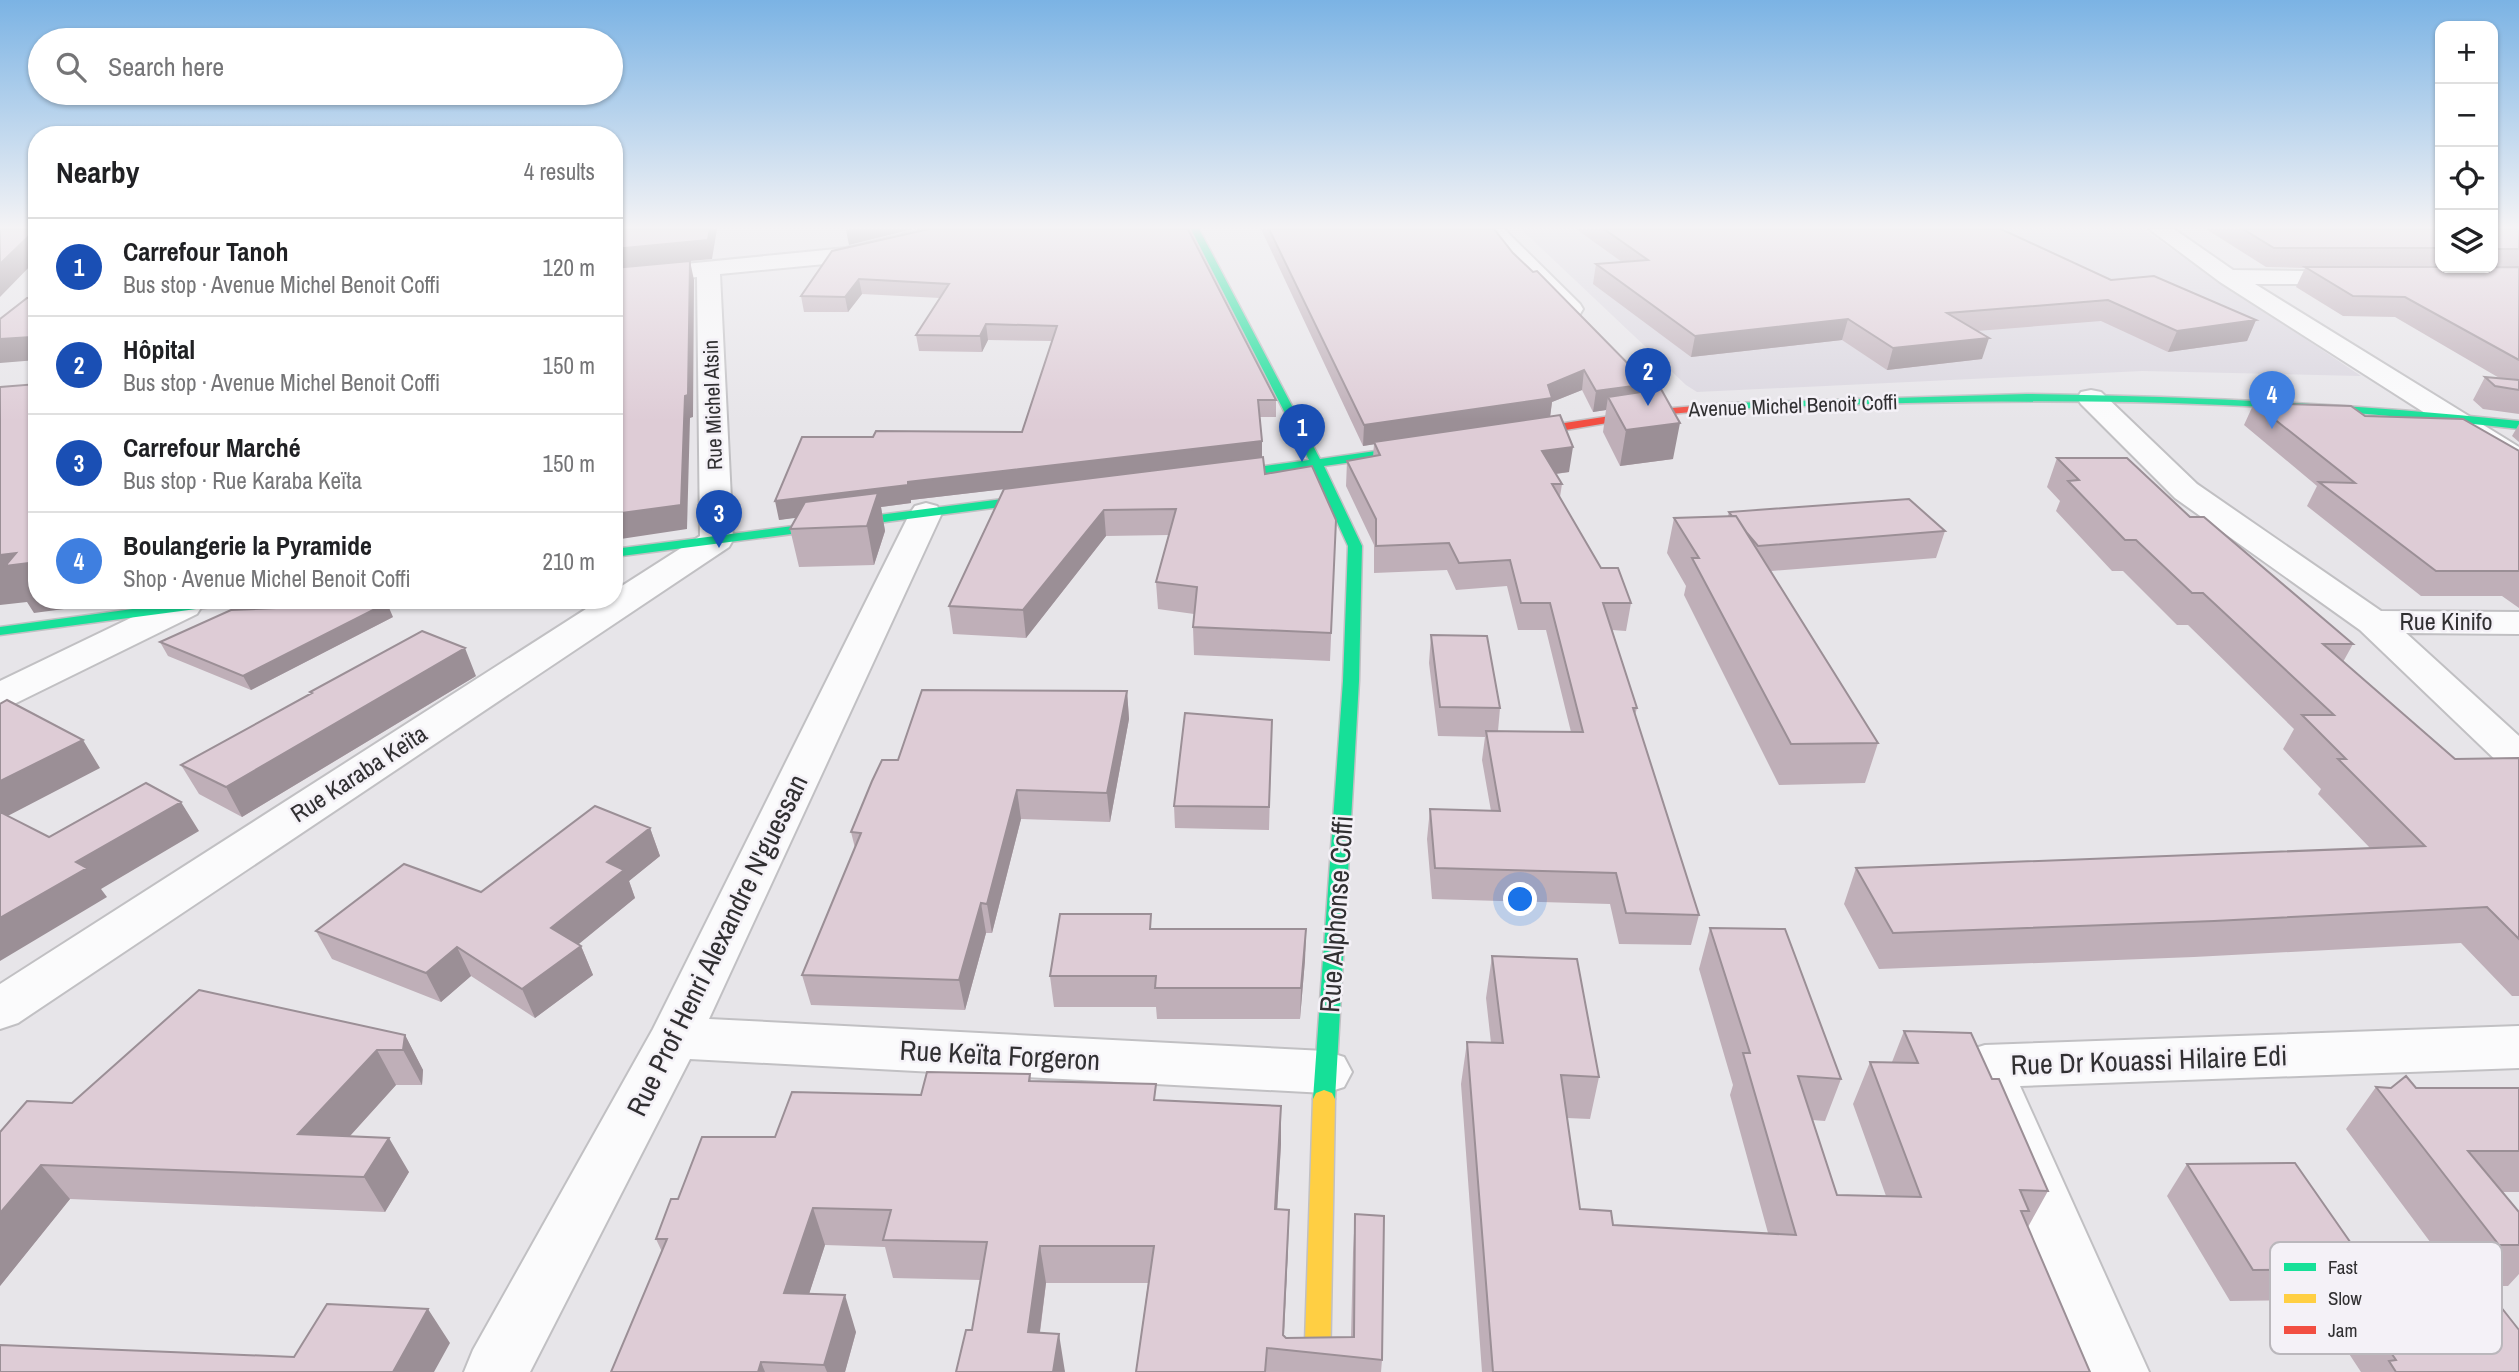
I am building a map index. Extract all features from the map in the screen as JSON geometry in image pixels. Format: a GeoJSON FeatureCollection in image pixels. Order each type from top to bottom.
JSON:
{"type":"FeatureCollection","features":[{"type":"Feature","properties":{"kind":"street","name":"Rue Michel Atsin"},"geometry":{"type":"LineString","coordinates":[[709,293],[718,540]]}},
{"type":"Feature","properties":{"kind":"street","name":"Rue Alphonse Coffi"},"geometry":{"type":"LineString","coordinates":[[1228,293],[1317,464],[1356,546],[1351,681],[1325,1072],[1317,1372]]}},
{"type":"Feature","properties":{"kind":"street"},"geometry":{"type":"LineString","coordinates":[[1555,293],[1588,327]]}},
{"type":"Feature","properties":{"kind":"street"},"geometry":{"type":"LineString","coordinates":[[2253,293],[2519,460]]}},
{"type":"Feature","properties":{"kind":"street"},"geometry":{"type":"LineString","coordinates":[[1646,387],[1670,411]]}},
{"type":"Feature","properties":{"kind":"street"},"geometry":{"type":"LineString","coordinates":[[2091,398],[2186,491],[2373,622],[2519,759]]}},
{"type":"Feature","properties":{"kind":"street","name":"Avenue Michel Benoit Coffi"},"geometry":{"type":"LineString","coordinates":[[1493,438],[1670,411],[1962,399],[2091,398],[2254,402],[2447,415],[2519,425]]}},
{"type":"Feature","properties":{"kind":"street"},"geometry":{"type":"LineString","coordinates":[[1195,479],[1439,446]]}},
{"type":"Feature","properties":{"kind":"street"},"geometry":{"type":"LineString","coordinates":[[623,552],[1061,496]]}},
{"type":"Feature","properties":{"kind":"street","name":"Rue Prof Henri Alexandre N'guessan"},"geometry":{"type":"LineString","coordinates":[[496,1372],[675,1038],[926,513]]}},
{"type":"Feature","properties":{"kind":"street","name":"Rue Karaba Keïta"},"geometry":{"type":"LineString","coordinates":[[623,602],[718,540]]}},
{"type":"Feature","properties":{"kind":"street"},"geometry":{"type":"LineString","coordinates":[[0,631],[162,609]]}},
{"type":"Feature","properties":{"kind":"street"},"geometry":{"type":"LineString","coordinates":[[0,696],[178,609]]}},
{"type":"Feature","properties":{"kind":"street","name":"Rue Karaba Keïta"},"geometry":{"type":"LineString","coordinates":[[0,1009],[612,609]]}},
{"type":"Feature","properties":{"kind":"street","name":"Rue Kinifo"},"geometry":{"type":"LineString","coordinates":[[2373,622],[2519,623]]}},
{"type":"Feature","properties":{"kind":"street","name":"Rue Keïta Forgeron"},"geometry":{"type":"LineString","coordinates":[[675,1038],[1325,1072]]}},
{"type":"Feature","properties":{"kind":"street","name":"Rue Dr Kouassi Hilaire Edi"},"geometry":{"type":"LineString","coordinates":[[2118,1372],[1985,1066],[2519,1047]]}},
{"type":"Feature","properties":{"kind":"shaded area"},"geometry":{"type":"Polygon","coordinates":[[[1589,293],[2237,293],[2361,376],[2142,371],[1697,392],[1686,385],[1589,293]]]}},
{"type":"Feature","properties":{"kind":"building"},"geometry":{"type":"Polygon","coordinates":[[[623,293],[690,293],[688,395],[685,396],[681,505],[623,513],[623,293]]]}},
{"type":"Feature","properties":{"kind":"building"},"geometry":{"type":"Polygon","coordinates":[[[803,293],[848,293],[845,297],[801,296],[803,293]]]}},
{"type":"Feature","properties":{"kind":"building"},"geometry":{"type":"Polygon","coordinates":[[[943,293],[1221,293],[1276,400],[1258,400],[1262,441],[908,482],[908,485],[775,501],[802,437],[873,437],[876,431],[1022,432],[1057,326],[986,324],[980,336],[916,335],[943,293]]]}},
{"type":"Feature","properties":{"kind":"building"},"geometry":{"type":"Polygon","coordinates":[[[1300,293],[1559,293],[1648,384],[1596,391],[1584,370],[1548,385],[1552,398],[1364,425],[1300,293]]]}},
{"type":"Feature","properties":{"kind":"building"},"geometry":{"type":"Polygon","coordinates":[[[1636,293],[2193,293],[2256,320],[2177,331],[2108,300],[1947,313],[1989,338],[1893,348],[1848,319],[1695,336],[1636,293]]]}},
{"type":"Feature","properties":{"kind":"building"},"geometry":{"type":"Polygon","coordinates":[[[2348,293],[2519,293],[2519,360],[2405,297],[2353,296],[2348,293]]]}},
{"type":"Feature","properties":{"kind":"building"},"geometry":{"type":"Polygon","coordinates":[[[27,298],[28,337],[0,339],[0,319],[27,298]]]}},
{"type":"Feature","properties":{"kind":"building"},"geometry":{"type":"Polygon","coordinates":[[[2485,377],[2519,380],[2519,390],[2495,386],[2485,377]]]}},
{"type":"Feature","properties":{"kind":"building"},"geometry":{"type":"Polygon","coordinates":[[[28,385],[28,563],[5,566],[16,553],[0,555],[0,387],[28,385]]]}},
{"type":"Feature","properties":{"kind":"building"},"geometry":{"type":"Polygon","coordinates":[[[1661,389],[1680,423],[1626,430],[1608,397],[1661,389]]]}},
{"type":"Feature","properties":{"kind":"building"},"geometry":{"type":"Polygon","coordinates":[[[2254,403],[2351,406],[2365,416],[2463,419],[2519,451],[2519,571],[2436,571],[2319,482],[2355,483],[2254,403]]]}},
{"type":"Feature","properties":{"kind":"building"},"geometry":{"type":"Polygon","coordinates":[[[1560,415],[1573,447],[1542,451],[1562,484],[1552,484],[1601,568],[1618,568],[1631,603],[1603,603],[1637,708],[1633,708],[1699,915],[1626,913],[1616,873],[1435,868],[1430,809],[1500,811],[1486,731],[1583,732],[1550,603],[1521,603],[1510,560],[1459,563],[1449,543],[1376,546],[1376,519],[1347,461],[1380,455],[1374,442],[1560,415]]]}},
{"type":"Feature","properties":{"kind":"building"},"geometry":{"type":"Polygon","coordinates":[[[1263,457],[1265,474],[1312,466],[1336,520],[1331,633],[1193,627],[1197,587],[1156,582],[1176,509],[1104,510],[1023,610],[949,606],[1004,489],[1263,457]]]}},
{"type":"Feature","properties":{"kind":"building"},"geometry":{"type":"Polygon","coordinates":[[[2057,458],[2127,458],[2190,517],[2204,517],[2353,644],[2323,644],[2455,759],[2519,758],[2519,939],[2487,907],[1893,933],[1856,868],[2425,846],[2338,759],[2346,759],[2302,715],[2334,715],[2203,593],[2192,593],[2136,540],[2125,540],[2068,481],[2079,480],[2057,458]]]}},
{"type":"Feature","properties":{"kind":"building"},"geometry":{"type":"Polygon","coordinates":[[[878,493],[867,526],[790,529],[805,502],[878,493]]]}},
{"type":"Feature","properties":{"kind":"building"},"geometry":{"type":"Polygon","coordinates":[[[1909,499],[1945,531],[1758,546],[1736,516],[1729,512],[1909,499]]]}},
{"type":"Feature","properties":{"kind":"building"},"geometry":{"type":"Polygon","coordinates":[[[1736,516],[1878,743],[1791,744],[1692,558],[1699,558],[1674,518],[1736,516]]]}},
{"type":"Feature","properties":{"kind":"building"},"geometry":{"type":"Polygon","coordinates":[[[375,609],[243,676],[160,642],[231,610],[375,609]]]}},
{"type":"Feature","properties":{"kind":"building"},"geometry":{"type":"Polygon","coordinates":[[[422,631],[465,648],[226,787],[181,765],[312,693],[310,692],[422,631]]]}},
{"type":"Feature","properties":{"kind":"building"},"geometry":{"type":"Polygon","coordinates":[[[1431,635],[1487,636],[1500,708],[1440,707],[1431,635]]]}},
{"type":"Feature","properties":{"kind":"building"},"geometry":{"type":"Polygon","coordinates":[[[922,690],[1127,691],[1107,793],[1017,790],[987,904],[981,903],[959,980],[802,975],[861,833],[851,832],[872,781],[882,760],[898,760],[922,690]]]}},
{"type":"Feature","properties":{"kind":"building"},"geometry":{"type":"Polygon","coordinates":[[[7,700],[83,740],[0,781],[0,704],[7,700]]]}},
{"type":"Feature","properties":{"kind":"building"},"geometry":{"type":"Polygon","coordinates":[[[1185,713],[1272,720],[1269,807],[1174,806],[1185,713]]]}},
{"type":"Feature","properties":{"kind":"building"},"geometry":{"type":"Polygon","coordinates":[[[146,783],[181,802],[76,862],[87,868],[0,918],[0,812],[49,837],[146,783]]]}},
{"type":"Feature","properties":{"kind":"building"},"geometry":{"type":"Polygon","coordinates":[[[595,806],[650,828],[607,862],[624,870],[551,928],[581,946],[522,989],[457,947],[426,973],[316,931],[404,864],[481,892],[595,806]]]}},
{"type":"Feature","properties":{"kind":"building"},"geometry":{"type":"Polygon","coordinates":[[[1060,914],[1151,914],[1150,929],[1306,929],[1301,988],[1155,988],[1156,976],[1050,976],[1060,914]]]}},
{"type":"Feature","properties":{"kind":"building"},"geometry":{"type":"Polygon","coordinates":[[[1710,928],[1785,929],[1841,1079],[1798,1076],[1837,1195],[1921,1197],[1870,1062],[1918,1063],[1904,1031],[1971,1033],[1992,1079],[1999,1079],[2048,1191],[2020,1190],[2029,1211],[2021,1211],[2090,1372],[1493,1372],[1467,1042],[1503,1043],[1492,956],[1577,959],[1599,1077],[1561,1075],[1580,1209],[1611,1211],[1613,1225],[1796,1235],[1743,1053],[1750,1053],[1710,928]]]}},
{"type":"Feature","properties":{"kind":"building"},"geometry":{"type":"Polygon","coordinates":[[[199,990],[405,1035],[403,1050],[377,1050],[298,1134],[389,1138],[364,1177],[41,1165],[0,1213],[0,1132],[27,1101],[72,1103],[199,990]]]}},
{"type":"Feature","properties":{"kind":"building"},"geometry":{"type":"Polygon","coordinates":[[[927,1072],[1030,1074],[1029,1081],[1156,1084],[1154,1100],[1281,1106],[1275,1209],[1289,1210],[1283,1335],[1286,1338],[1354,1337],[1355,1214],[1384,1216],[1382,1360],[1267,1348],[1265,1372],[1136,1372],[1154,1246],[1040,1246],[1028,1332],[1059,1334],[1053,1372],[956,1372],[966,1330],[972,1330],[987,1242],[883,1240],[891,1210],[813,1208],[784,1293],[845,1295],[824,1365],[761,1362],[758,1372],[611,1372],[667,1239],[656,1239],[671,1199],[678,1199],[702,1137],[775,1137],[792,1092],[921,1095],[927,1072]]]}},
{"type":"Feature","properties":{"kind":"building"},"geometry":{"type":"Polygon","coordinates":[[[2406,1076],[2416,1088],[2519,1088],[2519,1151],[2468,1151],[2519,1212],[2519,1245],[2502,1245],[2502,1242],[2497,1242],[2376,1087],[2391,1088],[2406,1076]]]}},
{"type":"Feature","properties":{"kind":"building"},"geometry":{"type":"Polygon","coordinates":[[[2295,1163],[2350,1242],[2270,1242],[2270,1270],[2253,1270],[2187,1164],[2295,1163]]]}},
{"type":"Feature","properties":{"kind":"building"},"geometry":{"type":"Polygon","coordinates":[[[327,1304],[428,1309],[393,1372],[0,1372],[0,1345],[294,1357],[327,1304]]]}},
{"type":"Feature","properties":{"kind":"building"},"geometry":{"type":"Polygon","coordinates":[[[2502,1308],[2519,1330],[2519,1372],[2396,1372],[2389,1361],[2396,1360],[2392,1354],[2502,1354],[2502,1308]]]}},
{"type":"Feature","properties":{"kind":"traffic: fast"},"geometry":{"type":"LineString","coordinates":[[1228,293],[1317,464],[1355,546],[1351,681],[1324,1099]]}},
{"type":"Feature","properties":{"kind":"traffic: fast"},"geometry":{"type":"LineString","coordinates":[[1730,406],[1927,399],[2224,401],[2421,414],[2519,425]]}},
{"type":"Feature","properties":{"kind":"traffic: fast"},"geometry":{"type":"LineString","coordinates":[[1214,477],[1424,448]]}},
{"type":"Feature","properties":{"kind":"traffic: fast"},"geometry":{"type":"LineString","coordinates":[[623,552],[1050,497]]}},
{"type":"Feature","properties":{"kind":"traffic: fast"},"geometry":{"type":"LineString","coordinates":[[0,631],[166,609]]}},
{"type":"Feature","properties":{"kind":"traffic: slow"},"geometry":{"type":"LineString","coordinates":[[1317,1372],[1324,1099]]}},
{"type":"Feature","properties":{"kind":"traffic: jam"},"geometry":{"type":"LineString","coordinates":[[1512,435],[1649,413],[1730,406]]}},
{"type":"Feature","properties":{"kind":"place","name":"Hôpital"},"geometry":{"type":"Point","coordinates":[1648,406]}},
{"type":"Feature","properties":{"kind":"place","name":"Boulangerie la Pyramide"},"geometry":{"type":"Point","coordinates":[2272,429]}},
{"type":"Feature","properties":{"kind":"place","name":"Carrefour Tanoh"},"geometry":{"type":"Point","coordinates":[1302,462]}},
{"type":"Feature","properties":{"kind":"place","name":"Carrefour Marché"},"geometry":{"type":"Point","coordinates":[719,548]}}]}
